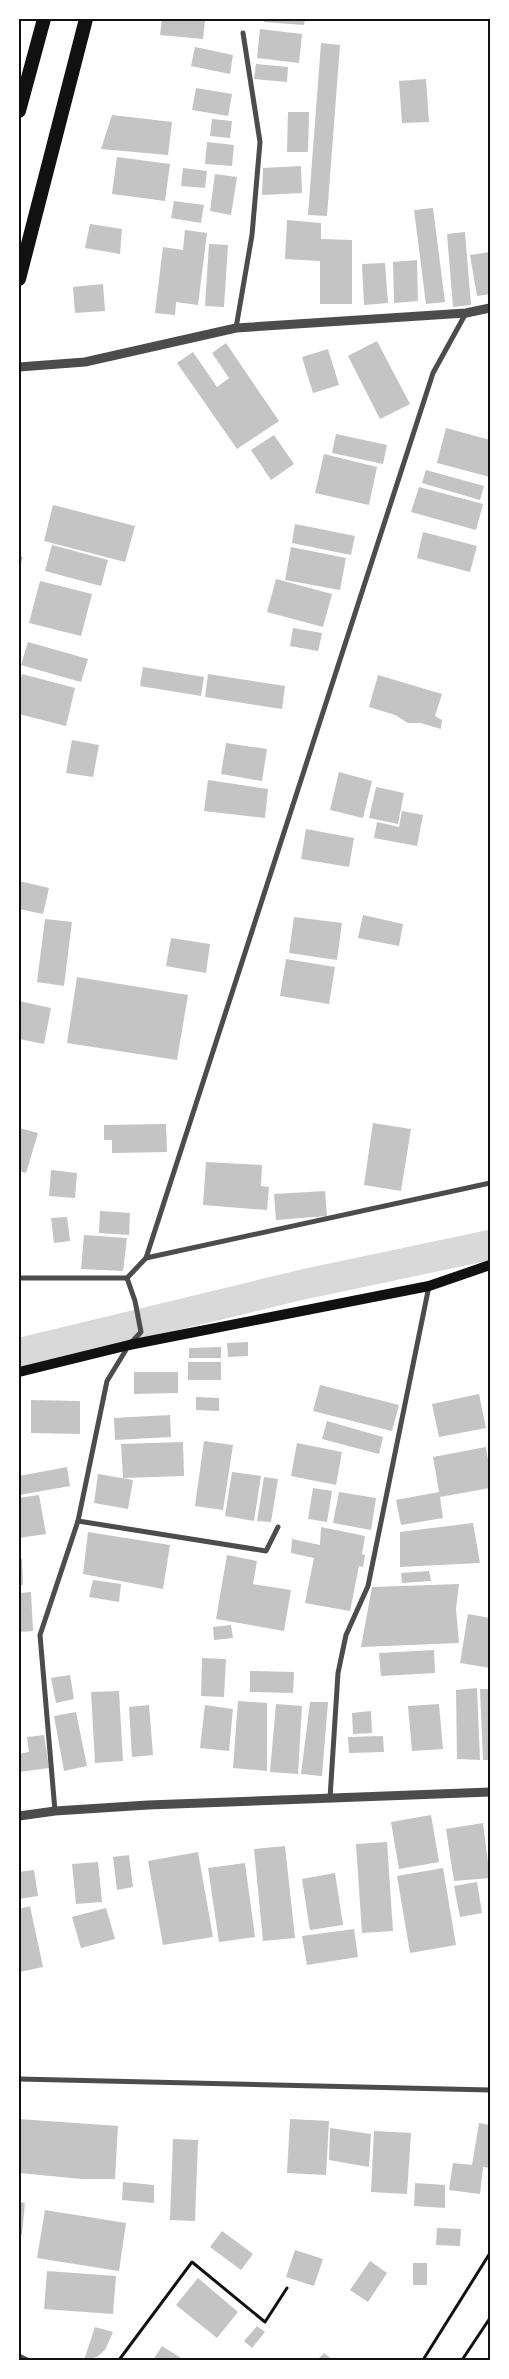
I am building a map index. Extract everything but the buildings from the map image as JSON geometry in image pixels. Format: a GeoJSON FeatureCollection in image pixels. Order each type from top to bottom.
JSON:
{"type":"FeatureCollection","features":[{"type":"Feature","properties":{"kind":"highway"},"geometry":{"type":"LineString","coordinates":[[19,111],[44,19]]}},
{"type":"Feature","properties":{"kind":"highway"},"geometry":{"type":"LineString","coordinates":[[19,279],[86,19]]}},
{"type":"Feature","properties":{"kind":"main road"},"geometry":{"type":"LineString","coordinates":[[19,1372],[129,1345],[429,1286],[490,1265]]}},
{"type":"Feature","properties":{"kind":"street"},"geometry":{"type":"LineString","coordinates":[[236,328],[252,235],[260,142],[243,33]]}},
{"type":"Feature","properties":{"kind":"street"},"geometry":{"type":"LineString","coordinates":[[19,367],[85,362],[236,328],[466,314],[490,308]]}},
{"type":"Feature","properties":{"kind":"street"},"geometry":{"type":"LineString","coordinates":[[19,1278],[127,1278],[146,1258],[433,373],[466,314]]}},
{"type":"Feature","properties":{"kind":"street"},"geometry":{"type":"LineString","coordinates":[[146,1258],[490,1183]]}},
{"type":"Feature","properties":{"kind":"street"},"geometry":{"type":"LineString","coordinates":[[55,1811],[40,1635],[78,1521],[107,1381],[129,1345],[141,1332],[136,1301],[127,1278]]}},
{"type":"Feature","properties":{"kind":"street"},"geometry":{"type":"LineString","coordinates":[[330,1798],[338,1673],[346,1634],[368,1586],[429,1286]]}},
{"type":"Feature","properties":{"kind":"street"},"geometry":{"type":"LineString","coordinates":[[78,1521],[266,1551],[278,1527]]}},
{"type":"Feature","properties":{"kind":"street"},"geometry":{"type":"LineString","coordinates":[[19,1816],[55,1811],[148,1804],[490,1792]]}},
{"type":"Feature","properties":{"kind":"street"},"geometry":{"type":"LineString","coordinates":[[19,2079],[490,2090]]}},
{"type":"Feature","properties":{"kind":"street"},"geometry":{"type":"LineString","coordinates":[[19,2356],[27,2360]]}},
{"type":"Feature","properties":{"kind":"path"},"geometry":{"type":"LineString","coordinates":[[423,2360],[490,2253]]}},
{"type":"Feature","properties":{"kind":"path"},"geometry":{"type":"LineString","coordinates":[[120,2360],[192,2262],[265,2322],[288,2288]]}},
{"type":"Feature","properties":{"kind":"path"},"geometry":{"type":"LineString","coordinates":[[462,2360],[490,2318]]}},
{"type":"Feature","properties":{"kind":"waterway"},"geometry":{"type":"LineString","coordinates":[[19,1353],[305,1284],[490,1245]]}}]}
